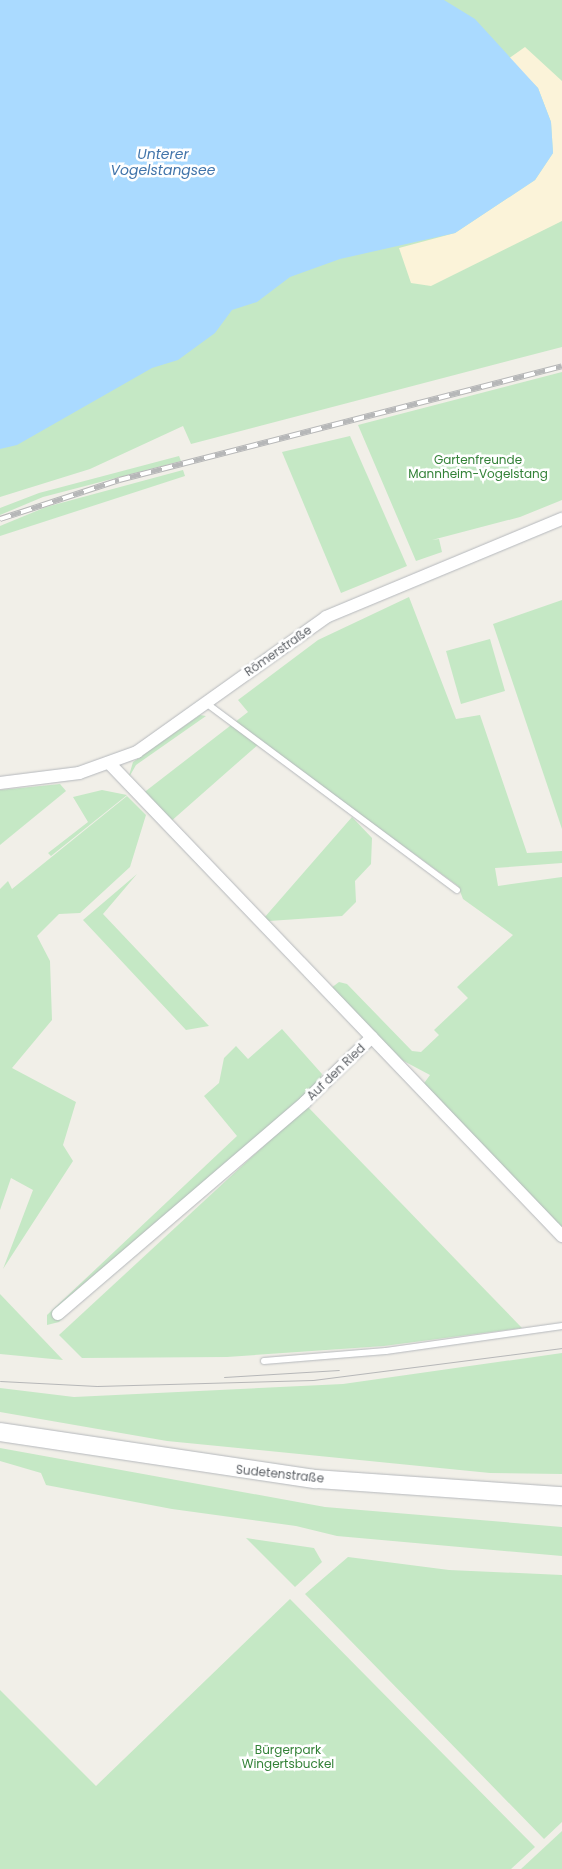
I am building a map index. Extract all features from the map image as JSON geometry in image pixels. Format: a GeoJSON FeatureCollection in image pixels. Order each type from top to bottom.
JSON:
{"type":"FeatureCollection","features":[{"type":"Feature","properties":{"kind":"main road","name":"Sudetenstraße"},"geometry":{"type":"LineString","coordinates":[[0,1432],[316,1479],[562,1496]]}},
{"type":"Feature","properties":{"kind":"street","name":"Römerstraße"},"geometry":{"type":"LineString","coordinates":[[0,783],[52,778],[110,764],[159,738],[326,617],[562,519]]}},
{"type":"Feature","properties":{"kind":"street","name":"Auf den Ried"},"geometry":{"type":"LineString","coordinates":[[58,1314],[304,1102],[372,1037],[110,764]]}},
{"type":"Feature","properties":{"kind":"street"},"geometry":{"type":"LineString","coordinates":[[372,1037],[562,1236]]}},
{"type":"Feature","properties":{"kind":"lane"},"geometry":{"type":"LineString","coordinates":[[206,703],[215,713],[457,890]]}},
{"type":"Feature","properties":{"kind":"lane"},"geometry":{"type":"LineString","coordinates":[[264,1361],[386,1351],[562,1326]]}},
{"type":"Feature","properties":{"kind":"green space","name":"Unterer Vogelstangsee"},"geometry":{"type":"Polygon","coordinates":[[[0,0],[562,0],[562,347],[191,444],[183,426],[90,469],[0,497],[0,0]]]}},
{"type":"Feature","properties":{"kind":"green space","name":"Gartenfreunde Mannheim-Vogelstang"},"geometry":{"type":"Polygon","coordinates":[[[562,372],[562,500],[520,517],[432,540],[439,539],[442,552],[416,561],[358,425],[562,372]]]}},
{"type":"Feature","properties":{"kind":"green space"},"geometry":{"type":"Polygon","coordinates":[[[350,436],[407,566],[341,593],[282,452],[350,436]]]}},
{"type":"Feature","properties":{"kind":"green space"},"geometry":{"type":"Polygon","coordinates":[[[179,456],[181,461],[43,497],[0,515],[0,508],[39,493],[179,456]]]}},
{"type":"Feature","properties":{"kind":"green space"},"geometry":{"type":"Polygon","coordinates":[[[183,470],[185,476],[0,536],[0,526],[46,507],[183,470]]]}},
{"type":"Feature","properties":{"kind":"green space"},"geometry":{"type":"Polygon","coordinates":[[[409,597],[456,719],[480,715],[527,853],[562,851],[562,863],[495,868],[498,886],[562,877],[562,1233],[422,1086],[430,1075],[398,1058],[331,988],[339,982],[347,984],[412,1051],[421,1052],[439,1035],[434,1030],[468,998],[457,987],[513,935],[463,899],[458,886],[261,742],[169,823],[142,794],[248,712],[238,700],[318,640],[409,597]]]}},
{"type":"Feature","properties":{"kind":"green space"},"geometry":{"type":"Polygon","coordinates":[[[562,600],[562,829],[493,624],[562,600]]]}},
{"type":"Feature","properties":{"kind":"green space"},"geometry":{"type":"Polygon","coordinates":[[[490,639],[505,691],[461,704],[446,651],[490,639]]]}},
{"type":"Feature","properties":{"kind":"green space"},"geometry":{"type":"Polygon","coordinates":[[[200,715],[206,716],[136,765],[128,779],[133,762],[200,715]]]}},
{"type":"Feature","properties":{"kind":"green space"},"geometry":{"type":"Polygon","coordinates":[[[60,784],[66,791],[0,845],[0,790],[60,784]]]}},
{"type":"Feature","properties":{"kind":"green space"},"geometry":{"type":"Polygon","coordinates":[[[102,790],[127,795],[51,856],[48,853],[88,822],[73,797],[102,790]]]}},
{"type":"Feature","properties":{"kind":"green space"},"geometry":{"type":"Polygon","coordinates":[[[127,796],[146,815],[130,867],[80,913],[59,914],[37,936],[50,961],[52,1020],[12,1068],[76,1102],[63,1145],[73,1161],[3,1269],[33,1190],[11,1178],[0,1210],[0,889],[8,881],[12,889],[127,796]]]}},
{"type":"Feature","properties":{"kind":"green space"},"geometry":{"type":"Polygon","coordinates":[[[352,817],[372,838],[371,864],[355,881],[356,902],[342,916],[269,921],[264,918],[352,817]]]}},
{"type":"Feature","properties":{"kind":"green space"},"geometry":{"type":"Polygon","coordinates":[[[137,874],[103,914],[209,1026],[186,1030],[83,920],[137,874]]]}},
{"type":"Feature","properties":{"kind":"green space"},"geometry":{"type":"Polygon","coordinates":[[[282,1029],[322,1074],[319,1082],[114,1266],[59,1322],[47,1325],[47,1315],[237,1136],[204,1096],[219,1083],[224,1058],[236,1046],[248,1059],[282,1029]]]}},
{"type":"Feature","properties":{"kind":"green space"},"geometry":{"type":"Polygon","coordinates":[[[307,1106],[522,1328],[384,1346],[227,1357],[82,1358],[59,1335],[307,1106]]]}},
{"type":"Feature","properties":{"kind":"green space"},"geometry":{"type":"Polygon","coordinates":[[[0,1294],[63,1360],[0,1354],[0,1294]]]}},
{"type":"Feature","properties":{"kind":"green space"},"geometry":{"type":"Polygon","coordinates":[[[562,1353],[562,1474],[490,1473],[167,1441],[0,1412],[0,1388],[74,1397],[343,1384],[562,1353]]]}},
{"type":"Feature","properties":{"kind":"green space"},"geometry":{"type":"Polygon","coordinates":[[[0,1448],[325,1507],[562,1527],[562,1556],[337,1536],[296,1526],[172,1509],[46,1485],[41,1473],[0,1461],[0,1448]]]}},
{"type":"Feature","properties":{"kind":"green space"},"geometry":{"type":"Polygon","coordinates":[[[246,1538],[314,1548],[322,1562],[295,1587],[246,1538]]]}},
{"type":"Feature","properties":{"kind":"green space"},"geometry":{"type":"Polygon","coordinates":[[[348,1557],[449,1570],[562,1575],[562,1822],[544,1839],[305,1594],[348,1557]]]}},
{"type":"Feature","properties":{"kind":"green space","name":"Bürgerpark Wingertsbuckel"},"geometry":{"type":"Polygon","coordinates":[[[290,1599],[535,1847],[511,1869],[0,1869],[0,1690],[96,1786],[290,1599]]]}},
{"type":"Feature","properties":{"kind":"green space"},"geometry":{"type":"Polygon","coordinates":[[[562,1831],[562,1869],[521,1869],[562,1831]]]}},
{"type":"Feature","properties":{"kind":"sand"},"geometry":{"type":"Polygon","coordinates":[[[525,47],[562,81],[562,221],[431,286],[411,283],[399,248],[455,233],[535,180],[553,153],[551,122],[538,88],[508,59],[525,47]]]}},
{"type":"Feature","properties":{"kind":"water","name":"Unterer Vogelstangsee"},"geometry":{"type":"Polygon","coordinates":[[[0,0],[444,0],[475,19],[538,88],[551,122],[553,153],[535,180],[455,233],[340,259],[290,277],[257,302],[232,310],[215,333],[178,360],[152,368],[17,445],[0,449],[0,0]]]}},
{"type":"Feature","properties":{"kind":"tram line"},"geometry":{"type":"LineString","coordinates":[[0,1381],[97,1386],[313,1380],[562,1348]]}},
{"type":"Feature","properties":{"kind":"tram line"},"geometry":{"type":"LineString","coordinates":[[224,1377],[339,1370]]}},
{"type":"Feature","properties":{"kind":"railway"},"geometry":{"type":"LineString","coordinates":[[0,519],[119,480],[562,366]]}}]}
